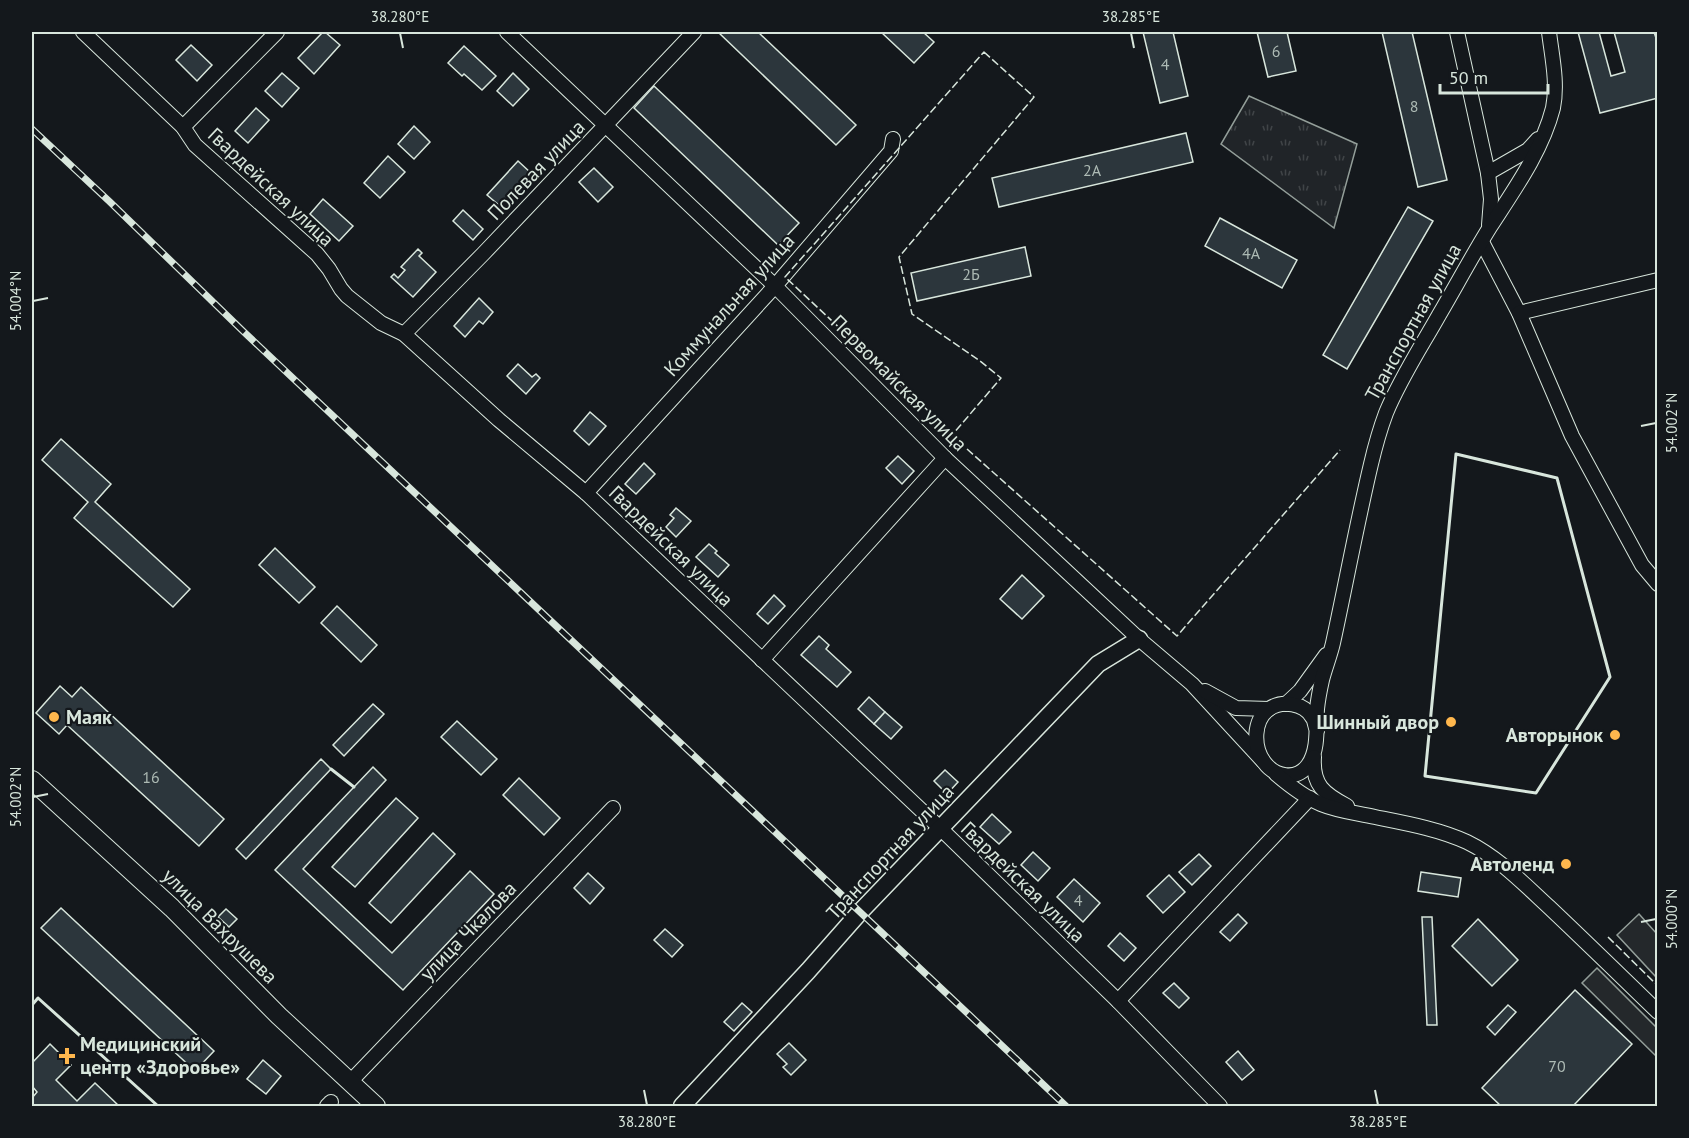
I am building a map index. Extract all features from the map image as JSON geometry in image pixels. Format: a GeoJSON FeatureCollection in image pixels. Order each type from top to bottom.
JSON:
{"type":"FeatureCollection","features":[{"type":"Feature","properties":{"kind":"main road","name":"улица Вахрушева"},"geometry":{"type":"LineString","coordinates":[[32,780],[172,908],[279,1016],[376,1107]]}},
{"type":"Feature","properties":{"kind":"street","name":"Гвардейская улица"},"geometry":{"type":"LineString","coordinates":[[83,32],[183,127],[195,145],[317,254],[347,296],[381,323],[404,334],[499,420],[586,493],[940,828],[1118,1002],[1220,1107]]}},
{"type":"Feature","properties":{"kind":"street"},"geometry":{"type":"LineString","coordinates":[[183,127],[277,32]]}},
{"type":"Feature","properties":{"kind":"street","name":"Первомайская улица"},"geometry":{"type":"LineString","coordinates":[[507,32],[775,286],[945,458],[1139,639],[1192,684],[1263,761]]}},
{"type":"Feature","properties":{"kind":"street","name":"Полевая улица"},"geometry":{"type":"LineString","coordinates":[[404,334],[694,32]]}},
{"type":"Feature","properties":{"kind":"street"},"geometry":{"type":"LineString","coordinates":[[1457,32],[1488,173],[1491,206],[1485,236],[1572,436],[1642,565],[1658,585]]}},
{"type":"Feature","properties":{"kind":"street","name":"Транспортная улица"},"geometry":{"type":"LineString","coordinates":[[1317,731],[1322,681],[1332,646],[1356,527],[1386,413],[1402,380],[1522,176],[1546,130],[1556,88],[1549,32]]}},
{"type":"Feature","properties":{"kind":"street"},"geometry":{"type":"LineString","coordinates":[[1488,173],[1528,150],[1546,130]]}},
{"type":"Feature","properties":{"kind":"street","name":"Коммунальная улица"},"geometry":{"type":"LineString","coordinates":[[586,493],[775,286],[891,152],[893,139]]}},
{"type":"Feature","properties":{"kind":"street"},"geometry":{"type":"LineString","coordinates":[[1519,313],[1658,280]]}},
{"type":"Feature","properties":{"kind":"street"},"geometry":{"type":"LineString","coordinates":[[762,660],[945,458]]}},
{"type":"Feature","properties":{"kind":"street"},"geometry":{"type":"LineString","coordinates":[[1642,565],[1658,561]]}},
{"type":"Feature","properties":{"kind":"street","name":"Транспортная улица"},"geometry":{"type":"LineString","coordinates":[[682,1107],[860,912],[1098,664],[1139,639]]}},
{"type":"Feature","properties":{"kind":"street"},"geometry":{"type":"LineString","coordinates":[[1286,704],[1300,690],[1332,646]]}},
{"type":"Feature","properties":{"kind":"street"},"geometry":{"type":"LineString","coordinates":[[1192,684],[1236,708],[1269,708],[1286,704],[1296,705],[1303,709],[1312,717],[1317,731],[1313,770],[1318,784],[1324,792],[1349,807],[1377,817]]}},
{"type":"Feature","properties":{"kind":"street"},"geometry":{"type":"LineString","coordinates":[[1269,708],[1256,730],[1257,744],[1263,761],[1276,774],[1323,805],[1449,835],[1469,843],[1514,874],[1658,1012]]}},
{"type":"Feature","properties":{"kind":"street"},"geometry":{"type":"LineString","coordinates":[[1276,774],[1289,776],[1303,771],[1310,764],[1315,750]]}},
{"type":"Feature","properties":{"kind":"street"},"geometry":{"type":"LineString","coordinates":[[1118,1002],[1310,798]]}},
{"type":"Feature","properties":{"kind":"street","name":"улица Чкалова"},"geometry":{"type":"LineString","coordinates":[[350,1082],[614,808]]}},
{"type":"Feature","properties":{"kind":"green space"},"geometry":{"type":"Polygon","coordinates":[[[1249,96],[1357,144],[1334,228],[1221,144],[1249,96]]]}},
{"type":"Feature","properties":{"kind":"shaded area"},"geometry":{"type":"Polygon","coordinates":[[[1639,914],[1657,934],[1657,978],[1617,935],[1639,914]]]}},
{"type":"Feature","properties":{"kind":"shaded area"},"geometry":{"type":"Polygon","coordinates":[[[1597,968],[1657,1028],[1657,1057],[1582,983],[1597,968]]]}},
{"type":"Feature","properties":{"kind":"building"},"geometry":{"type":"Polygon","coordinates":[[[323,32],[340,45],[314,74],[298,58],[323,32]]]}},
{"type":"Feature","properties":{"kind":"building"},"geometry":{"type":"Polygon","coordinates":[[[718,32],[758,32],[856,125],[836,145],[718,32]]]}},
{"type":"Feature","properties":{"kind":"building"},"geometry":{"type":"Polygon","coordinates":[[[881,32],[923,32],[934,42],[914,63],[881,32]]]}},
{"type":"Feature","properties":{"kind":"building"},"geometry":{"type":"Polygon","coordinates":[[[1143,32],[1173,32],[1188,96],[1160,103],[1143,32]]]}},
{"type":"Feature","properties":{"kind":"building"},"geometry":{"type":"Polygon","coordinates":[[[1257,32],[1287,32],[1296,71],[1268,77],[1257,32]]]}},
{"type":"Feature","properties":{"kind":"building"},"geometry":{"type":"Polygon","coordinates":[[[1382,32],[1412,32],[1447,180],[1418,187],[1382,32]]]}},
{"type":"Feature","properties":{"kind":"building"},"geometry":{"type":"Polygon","coordinates":[[[1578,32],[1599,32],[1611,76],[1625,72],[1614,32],[1654,32],[1658,44],[1658,98],[1600,113],[1578,32]]]}},
{"type":"Feature","properties":{"kind":"building"},"geometry":{"type":"Polygon","coordinates":[[[191,45],[212,65],[197,81],[176,60],[191,45]]]}},
{"type":"Feature","properties":{"kind":"building"},"geometry":{"type":"Polygon","coordinates":[[[464,46],[496,76],[482,90],[448,63],[464,46]]]}},
{"type":"Feature","properties":{"kind":"building"},"geometry":{"type":"Polygon","coordinates":[[[282,73],[299,88],[282,107],[265,91],[282,73]]]}},
{"type":"Feature","properties":{"kind":"building"},"geometry":{"type":"Polygon","coordinates":[[[513,73],[529,89],[513,106],[497,91],[513,73]]]}},
{"type":"Feature","properties":{"kind":"building"},"geometry":{"type":"Polygon","coordinates":[[[654,86],[799,223],[778,245],[634,108],[654,86]]]}},
{"type":"Feature","properties":{"kind":"building"},"geometry":{"type":"Polygon","coordinates":[[[256,108],[269,120],[248,143],[235,131],[256,108]]]}},
{"type":"Feature","properties":{"kind":"building"},"geometry":{"type":"Polygon","coordinates":[[[414,126],[430,142],[414,159],[398,144],[414,126]]]}},
{"type":"Feature","properties":{"kind":"building"},"geometry":{"type":"Polygon","coordinates":[[[1186,133],[1193,162],[999,207],[992,178],[1186,133]]]}},
{"type":"Feature","properties":{"kind":"building"},"geometry":{"type":"Polygon","coordinates":[[[388,156],[405,172],[380,198],[364,183],[388,156]]]}},
{"type":"Feature","properties":{"kind":"building"},"geometry":{"type":"Polygon","coordinates":[[[518,161],[531,173],[500,206],[487,195],[518,161]]]}},
{"type":"Feature","properties":{"kind":"building"},"geometry":{"type":"Polygon","coordinates":[[[594,168],[613,187],[598,202],[579,182],[594,168]]]}},
{"type":"Feature","properties":{"kind":"building"},"geometry":{"type":"Polygon","coordinates":[[[323,199],[353,226],[339,241],[310,214],[323,199]]]}},
{"type":"Feature","properties":{"kind":"building"},"geometry":{"type":"Polygon","coordinates":[[[1408,207],[1433,221],[1347,369],[1323,355],[1408,207]]]}},
{"type":"Feature","properties":{"kind":"building"},"geometry":{"type":"Polygon","coordinates":[[[463,210],[483,229],[473,240],[453,221],[463,210]]]}},
{"type":"Feature","properties":{"kind":"building"},"geometry":{"type":"Polygon","coordinates":[[[1220,218],[1297,260],[1282,288],[1205,246],[1220,218]]]}},
{"type":"Feature","properties":{"kind":"building"},"geometry":{"type":"Polygon","coordinates":[[[1025,247],[1031,276],[917,301],[911,273],[1025,247]]]}},
{"type":"Feature","properties":{"kind":"building"},"geometry":{"type":"Polygon","coordinates":[[[418,249],[422,253],[419,256],[436,272],[413,297],[391,277],[394,274],[398,278],[405,270],[401,267],[418,249]]]}},
{"type":"Feature","properties":{"kind":"building"},"geometry":{"type":"Polygon","coordinates":[[[479,298],[493,312],[483,324],[479,321],[465,337],[454,326],[479,298]]]}},
{"type":"Feature","properties":{"kind":"building"},"geometry":{"type":"Polygon","coordinates":[[[518,364],[532,377],[536,374],[540,378],[526,394],[507,376],[518,364]]]}},
{"type":"Feature","properties":{"kind":"building"},"geometry":{"type":"Polygon","coordinates":[[[590,412],[606,426],[589,445],[574,431],[590,412]]]}},
{"type":"Feature","properties":{"kind":"building"},"geometry":{"type":"Polygon","coordinates":[[[61,439],[111,484],[95,502],[190,589],[173,607],[74,518],[88,502],[42,460],[61,439]]]}},
{"type":"Feature","properties":{"kind":"building"},"geometry":{"type":"Polygon","coordinates":[[[898,456],[914,471],[902,484],[886,468],[898,456]]]}},
{"type":"Feature","properties":{"kind":"building"},"geometry":{"type":"Polygon","coordinates":[[[644,463],[655,474],[636,494],[625,484],[644,463]]]}},
{"type":"Feature","properties":{"kind":"building"},"geometry":{"type":"Polygon","coordinates":[[[676,508],[691,521],[676,537],[666,527],[674,518],[670,515],[676,508]]]}},
{"type":"Feature","properties":{"kind":"building"},"geometry":{"type":"Polygon","coordinates":[[[709,544],[717,551],[715,553],[729,565],[718,577],[696,557],[709,544]]]}},
{"type":"Feature","properties":{"kind":"building"},"geometry":{"type":"Polygon","coordinates":[[[275,548],[315,587],[299,603],[259,565],[275,548]]]}},
{"type":"Feature","properties":{"kind":"building"},"geometry":{"type":"Polygon","coordinates":[[[1022,575],[1044,596],[1022,619],[1000,599],[1022,575]]]}},
{"type":"Feature","properties":{"kind":"building"},"geometry":{"type":"Polygon","coordinates":[[[774,595],[785,606],[768,624],[757,614],[774,595]]]}},
{"type":"Feature","properties":{"kind":"building"},"geometry":{"type":"Polygon","coordinates":[[[337,606],[377,645],[361,662],[321,623],[337,606]]]}},
{"type":"Feature","properties":{"kind":"building"},"geometry":{"type":"Polygon","coordinates":[[[819,636],[829,645],[826,649],[851,672],[837,687],[801,655],[819,636]]]}},
{"type":"Feature","properties":{"kind":"building"},"geometry":{"type":"Polygon","coordinates":[[[60,686],[72,697],[81,687],[224,819],[199,846],[67,725],[59,734],[36,713],[60,686]]]}},
{"type":"Feature","properties":{"kind":"building"},"geometry":{"type":"Polygon","coordinates":[[[869,697],[885,712],[874,724],[858,709],[869,697]]]}},
{"type":"Feature","properties":{"kind":"building"},"geometry":{"type":"Polygon","coordinates":[[[373,704],[384,714],[344,756],[333,745],[373,704]]]}},
{"type":"Feature","properties":{"kind":"building"},"geometry":{"type":"Polygon","coordinates":[[[885,712],[902,727],[891,739],[874,724],[885,712]]]}},
{"type":"Feature","properties":{"kind":"building"},"geometry":{"type":"Polygon","coordinates":[[[457,721],[497,759],[481,775],[441,737],[457,721]]]}},
{"type":"Feature","properties":{"kind":"building"},"geometry":{"type":"Polygon","coordinates":[[[321,759],[331,769],[246,859],[236,849],[321,759]]]}},
{"type":"Feature","properties":{"kind":"building"},"geometry":{"type":"Polygon","coordinates":[[[373,767],[386,780],[303,869],[392,953],[470,871],[494,894],[403,990],[275,870],[373,767]]]}},
{"type":"Feature","properties":{"kind":"building"},"geometry":{"type":"Polygon","coordinates":[[[945,770],[958,782],[947,794],[934,781],[945,770]]]}},
{"type":"Feature","properties":{"kind":"building"},"geometry":{"type":"Polygon","coordinates":[[[519,778],[560,818],[544,835],[503,795],[519,778]]]}},
{"type":"Feature","properties":{"kind":"building"},"geometry":{"type":"Polygon","coordinates":[[[396,798],[418,818],[355,887],[332,867],[396,798]]]}},
{"type":"Feature","properties":{"kind":"building"},"geometry":{"type":"Polygon","coordinates":[[[992,814],[1011,832],[999,844],[980,827],[992,814]]]}},
{"type":"Feature","properties":{"kind":"building"},"geometry":{"type":"Polygon","coordinates":[[[433,833],[455,854],[391,923],[369,903],[433,833]]]}},
{"type":"Feature","properties":{"kind":"building"},"geometry":{"type":"Polygon","coordinates":[[[1033,852],[1050,868],[1038,881],[1021,865],[1033,852]]]}},
{"type":"Feature","properties":{"kind":"building"},"geometry":{"type":"Polygon","coordinates":[[[1199,854],[1211,866],[1192,885],[1179,872],[1199,854]]]}},
{"type":"Feature","properties":{"kind":"building"},"geometry":{"type":"Polygon","coordinates":[[[1421,872],[1461,878],[1458,897],[1418,891],[1421,872]]]}},
{"type":"Feature","properties":{"kind":"building"},"geometry":{"type":"Polygon","coordinates":[[[588,873],[604,888],[590,904],[574,888],[588,873]]]}},
{"type":"Feature","properties":{"kind":"building"},"geometry":{"type":"Polygon","coordinates":[[[1169,875],[1185,892],[1163,913],[1147,896],[1169,875]]]}},
{"type":"Feature","properties":{"kind":"building"},"geometry":{"type":"Polygon","coordinates":[[[1074,879],[1100,903],[1083,922],[1057,897],[1074,879]]]}},
{"type":"Feature","properties":{"kind":"building"},"geometry":{"type":"Polygon","coordinates":[[[61,908],[214,1051],[195,1071],[41,928],[61,908]]]}},
{"type":"Feature","properties":{"kind":"building"},"geometry":{"type":"Polygon","coordinates":[[[226,909],[237,919],[229,927],[218,917],[226,909]]]}},
{"type":"Feature","properties":{"kind":"building"},"geometry":{"type":"Polygon","coordinates":[[[1238,914],[1247,923],[1230,941],[1220,932],[1238,914]]]}},
{"type":"Feature","properties":{"kind":"building"},"geometry":{"type":"Polygon","coordinates":[[[1422,917],[1432,917],[1437,1025],[1427,1025],[1422,917]]]}},
{"type":"Feature","properties":{"kind":"building"},"geometry":{"type":"Polygon","coordinates":[[[1478,919],[1518,960],[1492,986],[1452,946],[1478,919]]]}},
{"type":"Feature","properties":{"kind":"building"},"geometry":{"type":"Polygon","coordinates":[[[665,929],[683,945],[672,957],[654,940],[665,929]]]}},
{"type":"Feature","properties":{"kind":"building"},"geometry":{"type":"Polygon","coordinates":[[[1120,933],[1136,948],[1124,961],[1108,946],[1120,933]]]}},
{"type":"Feature","properties":{"kind":"building"},"geometry":{"type":"Polygon","coordinates":[[[1174,983],[1189,998],[1179,1008],[1163,993],[1174,983]]]}},
{"type":"Feature","properties":{"kind":"building"},"geometry":{"type":"Polygon","coordinates":[[[1575,990],[1632,1044],[1573,1106],[1501,1106],[1482,1088],[1575,990]]]}},
{"type":"Feature","properties":{"kind":"building"},"geometry":{"type":"Polygon","coordinates":[[[742,1003],[752,1012],[734,1031],[724,1022],[742,1003]]]}},
{"type":"Feature","properties":{"kind":"building"},"geometry":{"type":"Polygon","coordinates":[[[1508,1005],[1516,1012],[1495,1035],[1487,1027],[1508,1005]]]}},
{"type":"Feature","properties":{"kind":"building"},"geometry":{"type":"Polygon","coordinates":[[[789,1043],[806,1060],[791,1075],[783,1067],[787,1064],[777,1054],[789,1043]]]}},
{"type":"Feature","properties":{"kind":"building"},"geometry":{"type":"Polygon","coordinates":[[[50,1044],[71,1065],[56,1080],[77,1101],[95,1083],[119,1106],[32,1106],[32,1098],[37,1092],[32,1086],[32,1063],[50,1044]]]}},
{"type":"Feature","properties":{"kind":"building"},"geometry":{"type":"Polygon","coordinates":[[[1238,1051],[1254,1070],[1242,1080],[1226,1062],[1238,1051]]]}},
{"type":"Feature","properties":{"kind":"building"},"geometry":{"type":"Polygon","coordinates":[[[263,1060],[281,1076],[266,1094],[247,1079],[263,1060]]]}},
{"type":"Feature","properties":{"kind":"railway"},"geometry":{"type":"LineString","coordinates":[[32,129],[245,333],[1066,1106]]}},
{"type":"Feature","properties":{"kind":"fence"},"geometry":{"type":"LineString","coordinates":[[984,52],[1034,97],[899,257],[912,314],[1001,378],[953,434],[785,277],[984,52]]}},
{"type":"Feature","properties":{"kind":"fence"},"geometry":{"type":"LineString","coordinates":[[967,449],[1177,636],[1340,450]]}},
{"type":"Feature","properties":{"kind":"fence"},"geometry":{"type":"LineString","coordinates":[[1608,937],[1658,986]]}},
{"type":"Feature","properties":{"kind":"wall"},"geometry":{"type":"LineString","coordinates":[[1456,454],[1557,478],[1610,677],[1536,793],[1425,776],[1456,454]]}},
{"type":"Feature","properties":{"kind":"wall"},"geometry":{"type":"LineString","coordinates":[[331,769],[354,787]]}},
{"type":"Feature","properties":{"kind":"wall"},"geometry":{"type":"LineString","coordinates":[[32,1005],[38,998],[158,1106]]}},
{"type":"Feature","properties":{"kind":"place","name":"Маяк"},"geometry":{"type":"Point","coordinates":[54,717]}},
{"type":"Feature","properties":{"kind":"place","name":"Шинный двор"},"geometry":{"type":"Point","coordinates":[1451,722]}},
{"type":"Feature","properties":{"kind":"place","name":"Авторынок"},"geometry":{"type":"Point","coordinates":[1615,735]}},
{"type":"Feature","properties":{"kind":"place","name":"Автоленд"},"geometry":{"type":"Point","coordinates":[1566,864]}},
{"type":"Feature","properties":{"kind":"place","name":"Медицинский центр «Здоровье»"},"geometry":{"type":"Point","coordinates":[67,1056]}}]}
